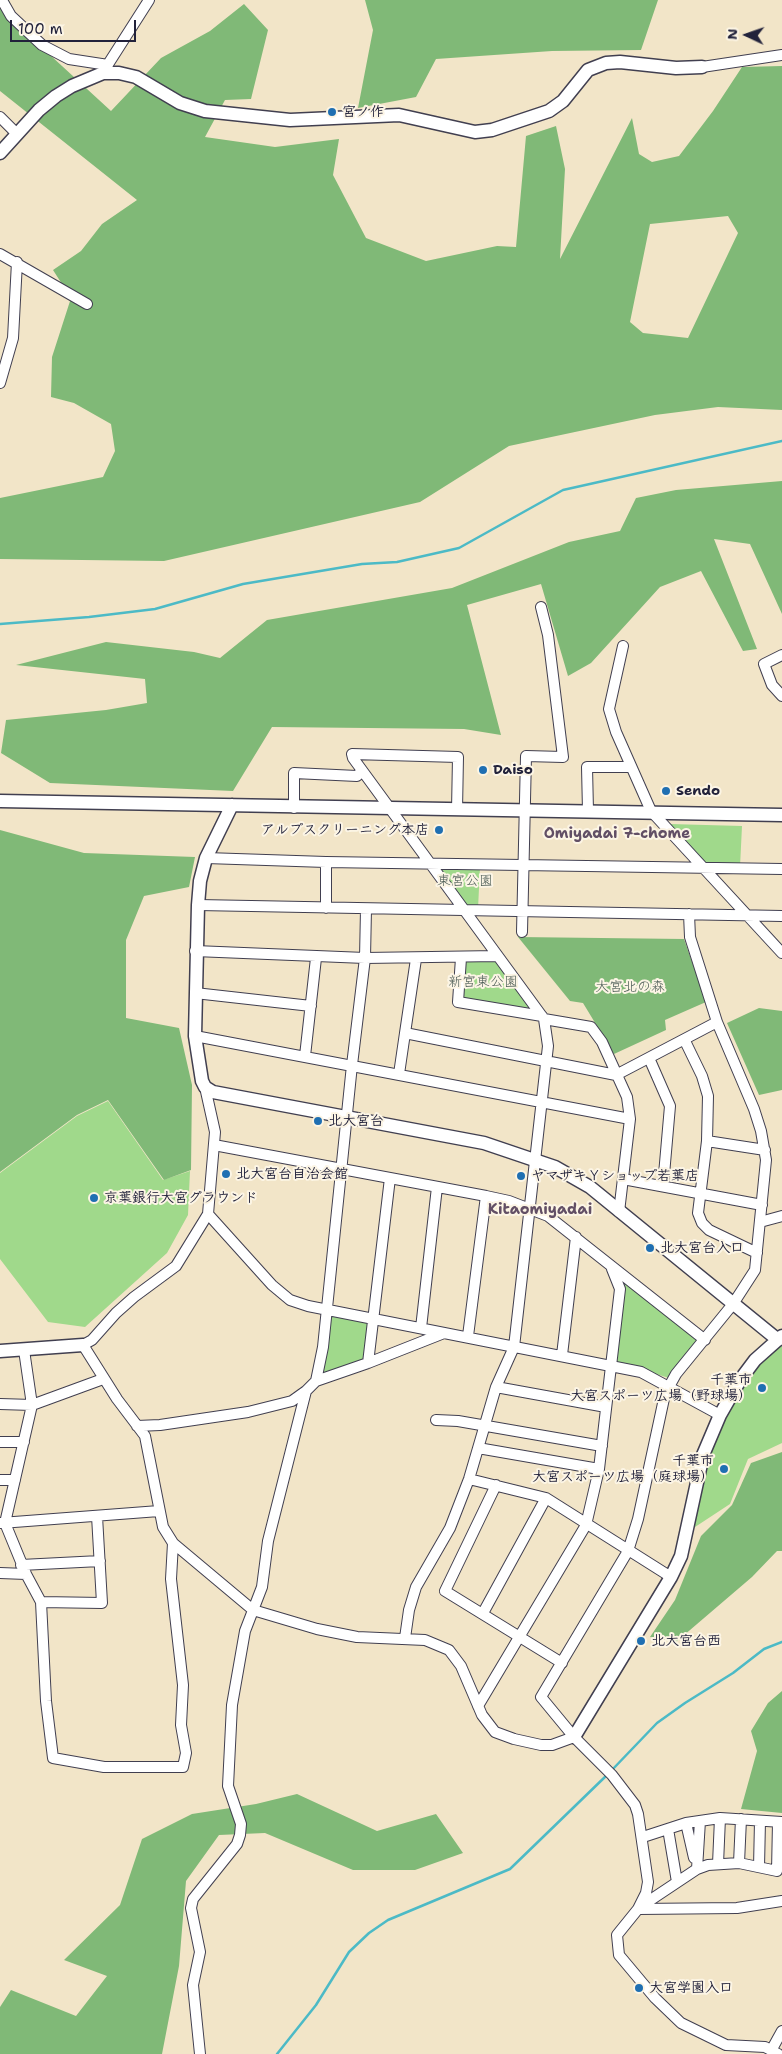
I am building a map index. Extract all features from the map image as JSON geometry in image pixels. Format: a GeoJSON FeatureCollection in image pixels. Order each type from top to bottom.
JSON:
{"type":"FeatureCollection","features":[{"type":"Feature","properties":{"kind":"street"},"geometry":{"type":"LineString","coordinates":[[0,153],[38,110],[72,86],[105,69],[149,0]]}},
{"type":"Feature","properties":{"kind":"street"},"geometry":{"type":"LineString","coordinates":[[0,1],[11,16],[42,45],[68,59],[136,78],[180,103],[205,111],[290,120],[399,116],[475,132],[492,130],[549,111],[564,101],[588,70],[606,63],[620,62],[676,68],[702,67],[782,55]]}},
{"type":"Feature","properties":{"kind":"street"},"geometry":{"type":"LineString","coordinates":[[0,117],[17,134]]}},
{"type":"Feature","properties":{"kind":"street"},"geometry":{"type":"LineString","coordinates":[[0,254],[17,262],[87,304]]}},
{"type":"Feature","properties":{"kind":"street"},"geometry":{"type":"LineString","coordinates":[[0,383],[13,338],[17,262]]}},
{"type":"Feature","properties":{"kind":"street"},"geometry":{"type":"LineString","coordinates":[[522,932],[526,756],[562,757],[548,635],[541,607]]}},
{"type":"Feature","properties":{"kind":"street"},"geometry":{"type":"LineString","coordinates":[[623,646],[609,709],[616,732],[651,812],[782,952]]}},
{"type":"Feature","properties":{"kind":"street"},"geometry":{"type":"LineString","coordinates":[[782,655],[764,664],[772,684],[782,696]]}},
{"type":"Feature","properties":{"kind":"street"},"geometry":{"type":"LineString","coordinates":[[406,1638],[409,1610],[416,1586],[434,1559],[450,1528],[469,1479],[496,1387],[514,1347],[547,1060],[547,1034],[543,1017],[496,956],[464,909],[362,771],[352,754],[458,757],[457,810]]}},
{"type":"Feature","properties":{"kind":"street"},"geometry":{"type":"LineString","coordinates":[[588,811],[587,767],[631,767]]}},
{"type":"Feature","properties":{"kind":"street"},"geometry":{"type":"LineString","coordinates":[[294,808],[294,773],[356,776],[362,771]]}},
{"type":"Feature","properties":{"kind":"street"},"geometry":{"type":"LineString","coordinates":[[0,801],[232,805],[294,808],[782,815]]}},
{"type":"Feature","properties":{"kind":"street"},"geometry":{"type":"LineString","coordinates":[[0,1351],[83,1345],[92,1340],[116,1313],[134,1297],[176,1266],[208,1214],[215,1132],[202,1081],[195,1036],[195,951],[200,881],[206,858],[232,805]]}},
{"type":"Feature","properties":{"kind":"street"},"geometry":{"type":"LineString","coordinates":[[206,858],[523,866],[782,869]]}},
{"type":"Feature","properties":{"kind":"street"},"geometry":{"type":"LineString","coordinates":[[326,862],[326,908]]}},
{"type":"Feature","properties":{"kind":"street"},"geometry":{"type":"LineString","coordinates":[[198,905],[782,916]]}},
{"type":"Feature","properties":{"kind":"street"},"geometry":{"type":"LineString","coordinates":[[316,1381],[327,1310],[365,958],[366,909]]}},
{"type":"Feature","properties":{"kind":"street"},"geometry":{"type":"LineString","coordinates":[[689,914],[690,937],[717,1022],[754,1109],[765,1150],[755,1270],[734,1304],[669,1386],[660,1408],[638,1519],[628,1551],[541,1697],[574,1737],[612,1775],[635,1805],[643,1837],[648,1882],[646,1893],[638,1909],[616,1935],[617,1949],[627,1966],[681,2023],[726,2045],[758,2046],[775,2051],[782,2031]]}},
{"type":"Feature","properties":{"kind":"street"},"geometry":{"type":"LineString","coordinates":[[195,951],[316,958],[416,959],[496,956]]}},
{"type":"Feature","properties":{"kind":"street"},"geometry":{"type":"LineString","coordinates":[[305,1056],[316,958]]}},
{"type":"Feature","properties":{"kind":"street"},"geometry":{"type":"LineString","coordinates":[[461,958],[458,1002],[591,1027],[602,1042],[627,1097],[630,1119],[619,1212]]}},
{"type":"Feature","properties":{"kind":"street"},"geometry":{"type":"LineString","coordinates":[[399,1074],[416,959]]}},
{"type":"Feature","properties":{"kind":"street"},"geometry":{"type":"LineString","coordinates":[[194,993],[311,1006]]}},
{"type":"Feature","properties":{"kind":"street"},"geometry":{"type":"LineString","coordinates":[[405,1033],[616,1075],[685,1041],[717,1022]]}},
{"type":"Feature","properties":{"kind":"street"},"geometry":{"type":"LineString","coordinates":[[195,1036],[541,1100],[630,1119]]}},
{"type":"Feature","properties":{"kind":"street"},"geometry":{"type":"LineString","coordinates":[[685,1041],[702,1076],[708,1096],[707,1141],[698,1213],[702,1222],[709,1230],[757,1253]]}},
{"type":"Feature","properties":{"kind":"street"},"geometry":{"type":"LineString","coordinates":[[649,1058],[670,1106],[663,1186]]}},
{"type":"Feature","properties":{"kind":"street"},"geometry":{"type":"LineString","coordinates":[[83,1345],[103,1378],[144,1436],[163,1527],[173,1543],[253,1610],[317,1629],[382,1639],[406,1638],[433,1642],[449,1650],[461,1666],[488,1725],[495,1732],[509,1737],[552,1745],[574,1737],[671,1577],[688,1534],[703,1455],[720,1414],[740,1380],[756,1360],[780,1338],[572,1176],[536,1160],[484,1143],[213,1092],[205,1088]]}},
{"type":"Feature","properties":{"kind":"street"},"geometry":{"type":"LineString","coordinates":[[707,1141],[765,1150]]}},
{"type":"Feature","properties":{"kind":"street"},"geometry":{"type":"LineString","coordinates":[[214,1145],[486,1196],[548,1216],[705,1340]]}},
{"type":"Feature","properties":{"kind":"street"},"geometry":{"type":"LineString","coordinates":[[368,1363],[390,1178]]}},
{"type":"Feature","properties":{"kind":"street"},"geometry":{"type":"LineString","coordinates":[[623,1179],[762,1204]]}},
{"type":"Feature","properties":{"kind":"street"},"geometry":{"type":"LineString","coordinates":[[421,1328],[437,1187]]}},
{"type":"Feature","properties":{"kind":"street"},"geometry":{"type":"LineString","coordinates":[[468,1336],[486,1196]]}},
{"type":"Feature","properties":{"kind":"street"},"geometry":{"type":"LineString","coordinates":[[208,1214],[272,1284],[290,1300],[327,1310],[468,1336],[641,1372],[720,1414]]}},
{"type":"Feature","properties":{"kind":"street"},"geometry":{"type":"LineString","coordinates":[[760,1222],[782,1216]]}},
{"type":"Feature","properties":{"kind":"street"},"geometry":{"type":"LineString","coordinates":[[562,1355],[576,1237]]}},
{"type":"Feature","properties":{"kind":"street"},"geometry":{"type":"LineString","coordinates":[[478,1706],[586,1525],[599,1469],[620,1289],[611,1266]]}},
{"type":"Feature","properties":{"kind":"street"},"geometry":{"type":"LineString","coordinates":[[137,1426],[160,1425],[248,1412],[292,1401],[316,1381],[368,1363],[445,1332]]}},
{"type":"Feature","properties":{"kind":"street"},"geometry":{"type":"LineString","coordinates":[[24,1350],[32,1405],[3,1523],[23,1570],[41,1602],[46,1701],[53,1758],[104,1767],[183,1767],[186,1752],[181,1725],[183,1685],[171,1579],[173,1543]]}},
{"type":"Feature","properties":{"kind":"street"},"geometry":{"type":"LineString","coordinates":[[0,1404],[32,1405],[103,1378]]}},
{"type":"Feature","properties":{"kind":"street"},"geometry":{"type":"LineString","coordinates":[[496,1387],[606,1407]]}},
{"type":"Feature","properties":{"kind":"street"},"geometry":{"type":"LineString","coordinates":[[200,2054],[192,1985],[200,1952],[191,1908],[193,1899],[237,1844],[240,1835],[241,1824],[228,1786],[232,1705],[245,1631],[262,1587],[268,1541],[306,1391]]}},
{"type":"Feature","properties":{"kind":"street"},"geometry":{"type":"LineString","coordinates":[[436,1420],[458,1421],[602,1446]]}},
{"type":"Feature","properties":{"kind":"street"},"geometry":{"type":"LineString","coordinates":[[0,1442],[24,1442]]}},
{"type":"Feature","properties":{"kind":"street"},"geometry":{"type":"LineString","coordinates":[[478,1448],[599,1469]]}},
{"type":"Feature","properties":{"kind":"street"},"geometry":{"type":"LineString","coordinates":[[469,1479],[546,1498],[671,1577]]}},
{"type":"Feature","properties":{"kind":"street"},"geometry":{"type":"LineString","coordinates":[[0,1480],[15,1480]]}},
{"type":"Feature","properties":{"kind":"street"},"geometry":{"type":"LineString","coordinates":[[496,1485],[445,1591],[521,1636],[562,1663]]}},
{"type":"Feature","properties":{"kind":"street"},"geometry":{"type":"LineString","coordinates":[[483,1614],[546,1498]]}},
{"type":"Feature","properties":{"kind":"street"},"geometry":{"type":"LineString","coordinates":[[3,1523],[159,1510]]}},
{"type":"Feature","properties":{"kind":"street"},"geometry":{"type":"LineString","coordinates":[[41,1602],[102,1603],[97,1516]]}},
{"type":"Feature","properties":{"kind":"street"},"geometry":{"type":"LineString","coordinates":[[0,1573],[100,1561]]}},
{"type":"Feature","properties":{"kind":"street"},"geometry":{"type":"LineString","coordinates":[[638,1909],[697,1869],[718,1864],[739,1863],[777,1871],[780,1822],[720,1818],[686,1823],[643,1837]]}},
{"type":"Feature","properties":{"kind":"street"},"geometry":{"type":"LineString","coordinates":[[718,1864],[720,1818]]}},
{"type":"Feature","properties":{"kind":"street"},"geometry":{"type":"LineString","coordinates":[[739,1863],[741,1819]]}},
{"type":"Feature","properties":{"kind":"street"},"geometry":{"type":"LineString","coordinates":[[697,1869],[700,1821]]}},
{"type":"Feature","properties":{"kind":"street"},"geometry":{"type":"LineString","coordinates":[[759,1867],[760,1821]]}},
{"type":"Feature","properties":{"kind":"street"},"geometry":{"type":"LineString","coordinates":[[686,1823],[697,1869]]}},
{"type":"Feature","properties":{"kind":"street"},"geometry":{"type":"LineString","coordinates":[[668,1829],[677,1882]]}},
{"type":"Feature","properties":{"kind":"street"},"geometry":{"type":"LineString","coordinates":[[638,1909],[737,1908],[782,1901]]}},
{"type":"Feature","properties":{"kind":"green space"},"geometry":{"type":"Polygon","coordinates":[[[0,0],[9,0],[13,21],[111,111],[161,58],[210,31],[244,4],[268,30],[251,99],[225,100],[205,137],[275,147],[339,139],[333,175],[366,238],[426,261],[497,246],[516,247],[526,136],[556,126],[565,169],[560,259],[632,118],[639,154],[652,162],[679,156],[713,111],[742,67],[782,66],[782,410],[718,407],[655,415],[509,446],[420,502],[164,561],[0,559],[0,498],[103,477],[115,451],[111,424],[74,403],[51,397],[52,357],[71,298],[53,270],[81,251],[102,224],[137,200],[0,91],[0,0]],[[728,216],[650,224],[630,322],[643,333],[688,338],[738,233],[728,216]]]}},
{"type":"Feature","properties":{"kind":"green space"},"geometry":{"type":"Polygon","coordinates":[[[365,0],[658,0],[641,50],[552,51],[436,59],[416,97],[358,108],[373,30],[365,0]]]}},
{"type":"Feature","properties":{"kind":"green space"},"geometry":{"type":"Polygon","coordinates":[[[782,481],[782,614],[750,544],[714,539],[757,649],[743,651],[701,571],[660,587],[591,663],[568,676],[541,584],[467,605],[501,735],[464,729],[272,727],[233,791],[50,783],[1,753],[6,720],[106,710],[147,703],[145,679],[16,665],[106,642],[194,652],[220,658],[267,620],[452,588],[569,542],[620,531],[636,498],[676,490],[782,481]]]}},
{"type":"Feature","properties":{"kind":"green space"},"geometry":{"type":"Polygon","coordinates":[[[670,824],[742,826],[740,867],[707,866],[670,824]]]}},
{"type":"Feature","properties":{"kind":"green space"},"geometry":{"type":"Polygon","coordinates":[[[0,830],[84,853],[195,857],[189,887],[144,896],[126,940],[126,1018],[179,1028],[192,1085],[191,1170],[164,1180],[108,1100],[77,1115],[0,1172],[0,830]]]}},
{"type":"Feature","properties":{"kind":"green space","name":"東宮公園"},"geometry":{"type":"Polygon","coordinates":[[[441,866],[480,867],[478,909],[467,908],[439,870],[441,866]]]}},
{"type":"Feature","properties":{"kind":"green space","name":"大宮北の森"},"geometry":{"type":"Polygon","coordinates":[[[518,937],[684,939],[706,1002],[665,1020],[666,1030],[614,1054],[583,1003],[570,1001],[518,937]]]}},
{"type":"Feature","properties":{"kind":"green space","name":"新宮東公園"},"geometry":{"type":"Polygon","coordinates":[[[467,961],[496,961],[532,1009],[530,1012],[461,999],[463,964],[467,961]]]}},
{"type":"Feature","properties":{"kind":"green space"},"geometry":{"type":"Polygon","coordinates":[[[759,1008],[782,1011],[782,1090],[759,1095],[727,1023],[759,1008]]]}},
{"type":"Feature","properties":{"kind":"green space","name":"京葉銀行大宮グラウンド"},"geometry":{"type":"Polygon","coordinates":[[[108,1101],[163,1180],[190,1171],[188,1215],[167,1253],[85,1327],[48,1322],[0,1259],[0,1173],[77,1116],[108,1101]]]}},
{"type":"Feature","properties":{"kind":"green space"},"geometry":{"type":"Polygon","coordinates":[[[623,1281],[697,1338],[697,1341],[669,1378],[617,1362],[623,1281]]]}},
{"type":"Feature","properties":{"kind":"green space"},"geometry":{"type":"Polygon","coordinates":[[[329,1315],[368,1322],[366,1361],[318,1378],[329,1315]]]}},
{"type":"Feature","properties":{"kind":"green space"},"geometry":{"type":"Polygon","coordinates":[[[782,1343],[782,1443],[748,1459],[730,1504],[692,1529],[701,1478],[714,1437],[748,1376],[782,1343]]]}},
{"type":"Feature","properties":{"kind":"green space"},"geometry":{"type":"Polygon","coordinates":[[[782,1452],[782,1551],[777,1551],[752,1577],[676,1642],[650,1637],[675,1600],[701,1536],[732,1505],[751,1463],[782,1452]]]}},
{"type":"Feature","properties":{"kind":"green space"},"geometry":{"type":"Polygon","coordinates":[[[782,1691],[782,1813],[741,1809],[757,1751],[751,1731],[768,1703],[782,1691]]]}},
{"type":"Feature","properties":{"kind":"green space"},"geometry":{"type":"Polygon","coordinates":[[[297,1794],[377,1831],[436,1814],[463,1853],[415,1870],[353,1870],[265,1833],[219,1835],[186,1881],[179,1966],[162,2054],[0,2054],[0,2007],[11,1990],[76,2016],[107,1976],[64,1960],[120,1905],[142,1839],[192,1814],[256,1804],[297,1794]]]}},
{"type":"Feature","properties":{"kind":"waterway"},"geometry":{"type":"LineString","coordinates":[[0,624],[89,617],[155,609],[243,584],[362,564],[397,562],[459,548],[563,490],[782,441]]}},
{"type":"Feature","properties":{"kind":"waterway"},"geometry":{"type":"LineString","coordinates":[[611,1771],[657,1723],[733,1673],[764,1649],[782,1642]]}},
{"type":"Feature","properties":{"kind":"waterway"},"geometry":{"type":"LineString","coordinates":[[277,2054],[316,2005],[349,1952],[369,1933],[388,1920],[510,1869],[607,1775]]}},
{"type":"Feature","properties":{"kind":"place","name":"宮ノ作"},"geometry":{"type":"Point","coordinates":[332,112]}},
{"type":"Feature","properties":{"kind":"place","name":"Daiso"},"geometry":{"type":"Point","coordinates":[483,770]}},
{"type":"Feature","properties":{"kind":"place","name":"Sendo"},"geometry":{"type":"Point","coordinates":[666,791]}},
{"type":"Feature","properties":{"kind":"place","name":"アルプスクリーニング本店"},"geometry":{"type":"Point","coordinates":[439,830]}},
{"type":"Feature","properties":{"kind":"place","name":"北大宮台"},"geometry":{"type":"Point","coordinates":[318,1121]}},
{"type":"Feature","properties":{"kind":"place","name":"北大宮台自治会館"},"geometry":{"type":"Point","coordinates":[226,1174]}},
{"type":"Feature","properties":{"kind":"place","name":"ヤマザキＹショップ若葉店"},"geometry":{"type":"Point","coordinates":[521,1176]}},
{"type":"Feature","properties":{"kind":"place","name":"京葉銀行大宮グラウンド"},"geometry":{"type":"Point","coordinates":[94,1198]}},
{"type":"Feature","properties":{"kind":"place","name":"北大宮台入口"},"geometry":{"type":"Point","coordinates":[650,1248]}},
{"type":"Feature","properties":{"kind":"place","name":"千葉市 大宮スポーツ広場（野球場）"},"geometry":{"type":"Point","coordinates":[762,1388]}},
{"type":"Feature","properties":{"kind":"place","name":"千葉市 大宮スポーツ広場（庭球場）"},"geometry":{"type":"Point","coordinates":[724,1469]}},
{"type":"Feature","properties":{"kind":"place","name":"北大宮台西"},"geometry":{"type":"Point","coordinates":[641,1641]}},
{"type":"Feature","properties":{"kind":"place","name":"大宮学園入口"},"geometry":{"type":"Point","coordinates":[639,1988]}},
{"type":"Feature","properties":{"kind":"district","name":"Omiyadai 7-chome"},"geometry":{"type":"Point","coordinates":[617,834]}},
{"type":"Feature","properties":{"kind":"district","name":"Kitaomiyadai"},"geometry":{"type":"Point","coordinates":[540,1210]}}]}
